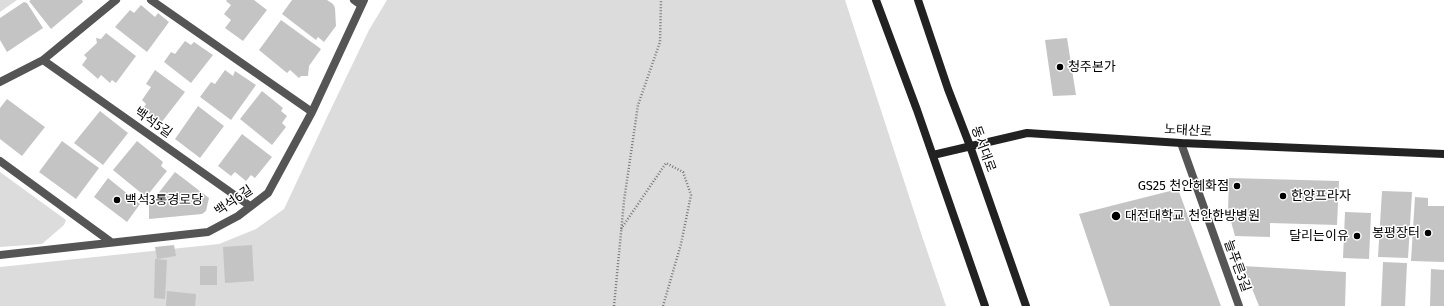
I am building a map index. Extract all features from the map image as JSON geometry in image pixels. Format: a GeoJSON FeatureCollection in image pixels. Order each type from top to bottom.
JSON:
{"type":"FeatureCollection","features":[{"type":"Feature","properties":{"kind":"main road"},"geometry":{"type":"LineString","coordinates":[[876,0],[933,155],[985,306]]}},
{"type":"Feature","properties":{"kind":"main road","name":"동서대로"},"geometry":{"type":"LineString","coordinates":[[918,0],[948,89],[970,146],[1026,306]]}},
{"type":"Feature","properties":{"kind":"main road","name":"노태산로"},"geometry":{"type":"LineString","coordinates":[[933,155],[1027,133],[1181,143],[1444,154]]}},
{"type":"Feature","properties":{"kind":"street"},"geometry":{"type":"LineString","coordinates":[[0,82],[43,60],[116,0]]}},
{"type":"Feature","properties":{"kind":"street"},"geometry":{"type":"LineString","coordinates":[[151,0],[312,112]]}},
{"type":"Feature","properties":{"kind":"street"},"geometry":{"type":"LineString","coordinates":[[354,0],[362,3]]}},
{"type":"Feature","properties":{"kind":"street","name":"백석6길"},"geometry":{"type":"LineString","coordinates":[[0,255],[208,232],[238,216],[268,192],[312,112],[362,3]]}},
{"type":"Feature","properties":{"kind":"street","name":"백석5길"},"geometry":{"type":"LineString","coordinates":[[43,60],[250,206]]}},
{"type":"Feature","properties":{"kind":"street","name":"늘푸른3길"},"geometry":{"type":"LineString","coordinates":[[1181,143],[1239,306]]}},
{"type":"Feature","properties":{"kind":"street"},"geometry":{"type":"LineString","coordinates":[[0,161],[111,242]]}},
{"type":"Feature","properties":{"kind":"path"},"geometry":{"type":"LineString","coordinates":[[614,306],[621,230],[638,105],[660,42],[661,0]]}},
{"type":"Feature","properties":{"kind":"path"},"geometry":{"type":"LineString","coordinates":[[621,230],[666,163],[683,172],[691,195],[681,244],[663,306]]}},
{"type":"Feature","properties":{"kind":"shaded area"},"geometry":{"type":"Polygon","coordinates":[[[0,0],[17,0],[0,12],[0,0]]]}},
{"type":"Feature","properties":{"kind":"shaded area"},"geometry":{"type":"Polygon","coordinates":[[[387,0],[845,0],[946,306],[0,306],[0,267],[219,244],[256,229],[284,209],[369,30],[387,0]]]}},
{"type":"Feature","properties":{"kind":"shaded area"},"geometry":{"type":"Polygon","coordinates":[[[0,172],[66,220],[64,225],[42,244],[0,247],[0,172]]]}},
{"type":"Feature","properties":{"kind":"building"},"geometry":{"type":"Polygon","coordinates":[[[82,0],[83,2],[51,29],[29,1],[82,0]]]}},
{"type":"Feature","properties":{"kind":"building"},"geometry":{"type":"Polygon","coordinates":[[[254,0],[267,10],[243,41],[225,28],[231,20],[224,14],[231,5],[226,1],[254,0]]]}},
{"type":"Feature","properties":{"kind":"building"},"geometry":{"type":"Polygon","coordinates":[[[292,0],[327,0],[333,4],[335,8],[336,26],[324,42],[318,37],[316,40],[282,14],[292,0]]]}},
{"type":"Feature","properties":{"kind":"building"},"geometry":{"type":"Polygon","coordinates":[[[24,2],[27,3],[43,28],[7,52],[0,40],[0,18],[24,2]]]}},
{"type":"Feature","properties":{"kind":"building"},"geometry":{"type":"Polygon","coordinates":[[[141,5],[155,17],[158,13],[169,22],[147,52],[115,27],[130,10],[134,13],[141,5]]]}},
{"type":"Feature","properties":{"kind":"building"},"geometry":{"type":"Polygon","coordinates":[[[281,20],[321,49],[309,66],[308,76],[301,76],[299,78],[290,70],[287,73],[259,50],[281,20]]]}},
{"type":"Feature","properties":{"kind":"building"},"geometry":{"type":"Polygon","coordinates":[[[106,33],[136,56],[116,83],[112,80],[110,83],[101,75],[98,79],[82,65],[87,58],[84,55],[97,43],[96,38],[101,39],[106,33]]]}},
{"type":"Feature","properties":{"kind":"building","name":"청주본가"},"geometry":{"type":"Polygon","coordinates":[[[1067,38],[1076,95],[1053,96],[1045,40],[1067,38]]]}},
{"type":"Feature","properties":{"kind":"building"},"geometry":{"type":"Polygon","coordinates":[[[185,41],[191,45],[194,42],[213,55],[191,83],[164,62],[171,52],[175,54],[185,41]]]}},
{"type":"Feature","properties":{"kind":"building"},"geometry":{"type":"Polygon","coordinates":[[[155,70],[185,92],[161,123],[143,109],[146,104],[142,100],[151,87],[146,84],[155,70]]]}},
{"type":"Feature","properties":{"kind":"building"},"geometry":{"type":"Polygon","coordinates":[[[225,70],[233,76],[235,71],[256,85],[231,120],[200,97],[211,82],[215,84],[225,70]]]}},
{"type":"Feature","properties":{"kind":"building"},"geometry":{"type":"Polygon","coordinates":[[[262,91],[283,108],[281,111],[287,116],[282,123],[286,127],[272,145],[240,119],[262,91]]]}},
{"type":"Feature","properties":{"kind":"building"},"geometry":{"type":"Polygon","coordinates":[[[7,99],[45,127],[22,156],[0,139],[0,108],[7,99]]]}},
{"type":"Feature","properties":{"kind":"building"},"geometry":{"type":"Polygon","coordinates":[[[198,106],[224,126],[200,158],[175,139],[198,106]]]}},
{"type":"Feature","properties":{"kind":"building"},"geometry":{"type":"Polygon","coordinates":[[[100,111],[128,133],[103,165],[74,143],[100,111]]]}},
{"type":"Feature","properties":{"kind":"building"},"geometry":{"type":"Polygon","coordinates":[[[242,134],[272,157],[255,178],[251,175],[246,181],[235,172],[231,176],[218,166],[242,134]]]}},
{"type":"Feature","properties":{"kind":"building"},"geometry":{"type":"Polygon","coordinates":[[[62,141],[99,168],[76,199],[39,172],[62,141]]]}},
{"type":"Feature","properties":{"kind":"building"},"geometry":{"type":"Polygon","coordinates":[[[137,141],[163,162],[161,166],[167,171],[146,197],[113,170],[137,141]]]}},
{"type":"Feature","properties":{"kind":"building"},"geometry":{"type":"Polygon","coordinates":[[[175,172],[209,198],[206,211],[202,214],[149,219],[149,205],[175,172]]]}},
{"type":"Feature","properties":{"kind":"building","name":"백석3통경로당"},"geometry":{"type":"Polygon","coordinates":[[[108,178],[140,204],[127,222],[94,197],[108,178]]]}},
{"type":"Feature","properties":{"kind":"building","name":"한양프라자"},"geometry":{"type":"Polygon","coordinates":[[[1229,178],[1339,181],[1337,225],[1270,223],[1270,237],[1235,236],[1228,211],[1229,178]]]}},
{"type":"Feature","properties":{"kind":"building"},"geometry":{"type":"Polygon","coordinates":[[[1178,189],[1221,306],[1110,306],[1079,214],[1178,189]]]}},
{"type":"Feature","properties":{"kind":"building"},"geometry":{"type":"Polygon","coordinates":[[[1382,191],[1412,192],[1408,258],[1378,257],[1382,191]]]}},
{"type":"Feature","properties":{"kind":"building","name":"봉평장터"},"geometry":{"type":"Polygon","coordinates":[[[1415,197],[1428,198],[1428,206],[1444,206],[1444,262],[1411,261],[1415,197]]]}},
{"type":"Feature","properties":{"kind":"building","name":"달리는이유"},"geometry":{"type":"Polygon","coordinates":[[[1345,212],[1371,213],[1369,259],[1343,258],[1345,212]]]}},
{"type":"Feature","properties":{"kind":"building"},"geometry":{"type":"Polygon","coordinates":[[[174,245],[176,256],[157,259],[155,247],[174,245]]]}},
{"type":"Feature","properties":{"kind":"building"},"geometry":{"type":"Polygon","coordinates":[[[252,245],[254,281],[225,283],[223,247],[252,245]]]}},
{"type":"Feature","properties":{"kind":"building"},"geometry":{"type":"Polygon","coordinates":[[[155,259],[167,260],[165,299],[154,298],[155,259]]]}},
{"type":"Feature","properties":{"kind":"building"},"geometry":{"type":"Polygon","coordinates":[[[1383,262],[1407,263],[1405,306],[1381,306],[1383,262]]]}},
{"type":"Feature","properties":{"kind":"building"},"geometry":{"type":"Polygon","coordinates":[[[200,266],[217,266],[217,285],[200,285],[200,266]]]}},
{"type":"Feature","properties":{"kind":"building"},"geometry":{"type":"Polygon","coordinates":[[[1243,266],[1346,272],[1345,306],[1259,306],[1243,266]]]}},
{"type":"Feature","properties":{"kind":"building"},"geometry":{"type":"Polygon","coordinates":[[[1431,269],[1444,270],[1444,306],[1430,306],[1431,269]]]}},
{"type":"Feature","properties":{"kind":"building"},"geometry":{"type":"Polygon","coordinates":[[[167,291],[196,294],[195,306],[166,306],[167,291]]]}},
{"type":"Feature","properties":{"kind":"place","name":"청주본가"},"geometry":{"type":"Point","coordinates":[1060,67]}},
{"type":"Feature","properties":{"kind":"place","name":"GS25 천안헤화점"},"geometry":{"type":"Point","coordinates":[1237,186]}},
{"type":"Feature","properties":{"kind":"place","name":"한양프라자"},"geometry":{"type":"Point","coordinates":[1283,196]}},
{"type":"Feature","properties":{"kind":"place","name":"백석3통경로당"},"geometry":{"type":"Point","coordinates":[117,200]}},
{"type":"Feature","properties":{"kind":"place","name":"대전대학교 천안한방병원"},"geometry":{"type":"Point","coordinates":[1116,216]}},
{"type":"Feature","properties":{"kind":"place","name":"봉평장터"},"geometry":{"type":"Point","coordinates":[1428,233]}},
{"type":"Feature","properties":{"kind":"place","name":"달리는이유"},"geometry":{"type":"Point","coordinates":[1357,236]}}]}
